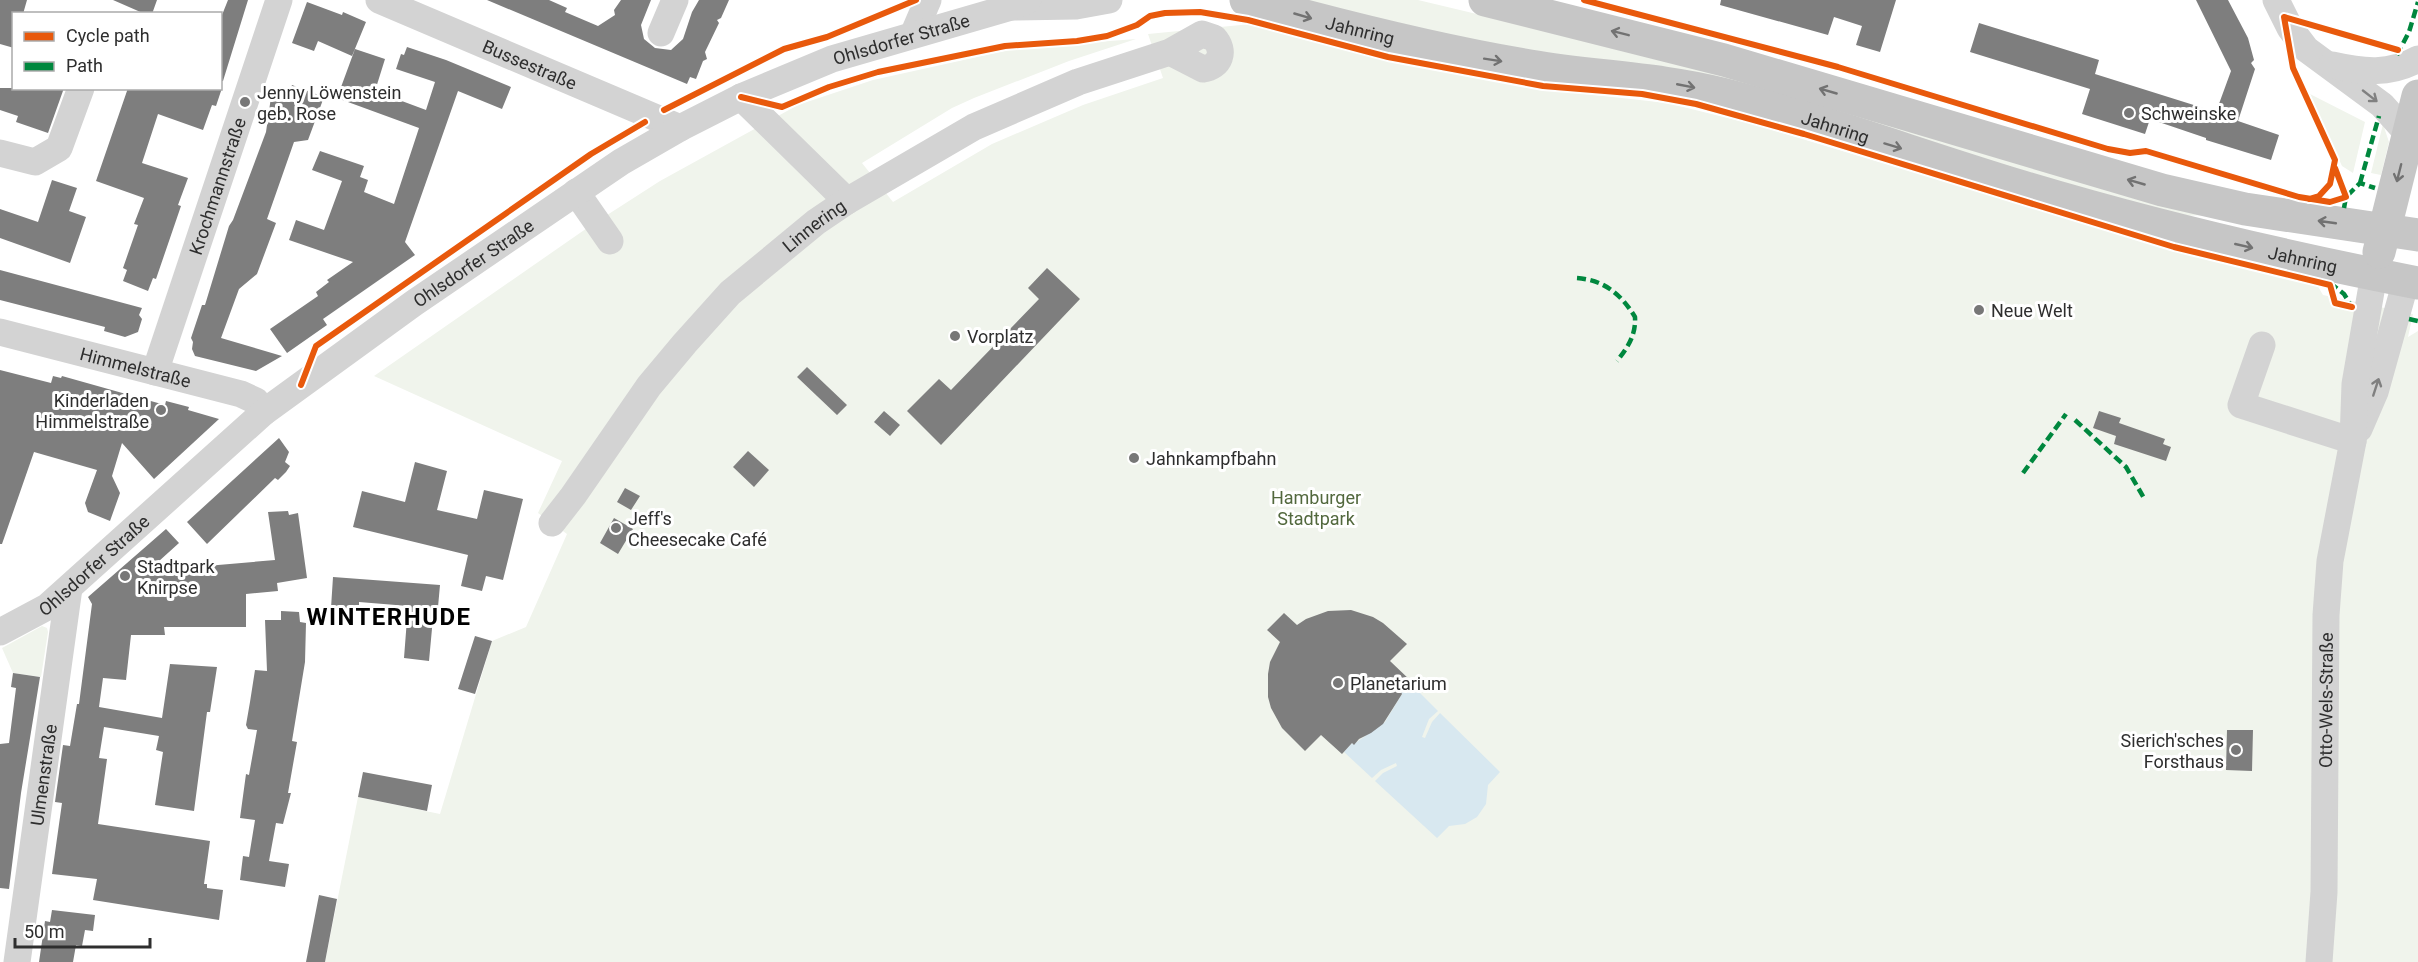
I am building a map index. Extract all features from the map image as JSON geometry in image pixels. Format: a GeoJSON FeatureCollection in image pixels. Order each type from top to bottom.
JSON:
{"type":"FeatureCollection","features":[{"type":"Feature","properties":{"kind":"main road","name":"Jahnring"},"geometry":{"type":"LineString","coordinates":[[1246,0],[1392,39],[1474,57],[1535,67],[1644,79],[1717,93],[1783,111],[2058,196],[2187,232],[2319,264],[2412,282]]}},
{"type":"Feature","properties":{"kind":"main road","name":"Jahnring"},"geometry":{"type":"LineString","coordinates":[[1485,0],[1724,60],[2172,192],[2245,209],[2418,235]]}},
{"type":"Feature","properties":{"kind":"main road","name":"Otto-Wels-Straße"},"geometry":{"type":"LineString","coordinates":[[2374,274],[2418,96]]}},
{"type":"Feature","properties":{"kind":"main road","name":"Otto-Wels-Straße"},"geometry":{"type":"LineString","coordinates":[[2412,282],[2418,242]]}},
{"type":"Feature","properties":{"kind":"street","name":"Krochmannstraße"},"geometry":{"type":"LineString","coordinates":[[155,372],[279,0]]}},
{"type":"Feature","properties":{"kind":"street","name":"Bussestraße"},"geometry":{"type":"LineString","coordinates":[[379,0],[680,128]]}},
{"type":"Feature","properties":{"kind":"street"},"geometry":{"type":"LineString","coordinates":[[661,33],[675,0]]}},
{"type":"Feature","properties":{"kind":"street"},"geometry":{"type":"LineString","coordinates":[[913,35],[928,0]]}},
{"type":"Feature","properties":{"kind":"street","name":"Ohlsdorfer Straße"},"geometry":{"type":"LineString","coordinates":[[0,632],[47,607],[264,412],[414,303],[576,192],[621,162],[680,128],[741,97],[832,59],[1020,4],[1076,6],[1110,0]]}},
{"type":"Feature","properties":{"kind":"street"},"geometry":{"type":"LineString","coordinates":[[2276,0],[2298,40],[2382,105],[2408,134]]}},
{"type":"Feature","properties":{"kind":"street","name":"Linnering"},"geometry":{"type":"LineString","coordinates":[[552,523],[649,386],[730,293],[816,222],[847,201],[974,127],[1078,82],[1170,52]]}},
{"type":"Feature","properties":{"kind":"street"},"geometry":{"type":"LineString","coordinates":[[2325,63],[2356,70],[2382,71],[2399,68],[2418,59]]}},
{"type":"Feature","properties":{"kind":"street"},"geometry":{"type":"LineString","coordinates":[[0,153],[35,162],[59,148],[80,90]]}},
{"type":"Feature","properties":{"kind":"street"},"geometry":{"type":"LineString","coordinates":[[741,97],[847,201]]}},
{"type":"Feature","properties":{"kind":"street"},"geometry":{"type":"LineString","coordinates":[[576,192],[610,241]]}},
{"type":"Feature","properties":{"kind":"street","name":"Otto-Wels-Straße"},"geometry":{"type":"LineString","coordinates":[[2319,962],[2324,892],[2326,615],[2330,561],[2353,441],[2355,384],[2374,274]]}},
{"type":"Feature","properties":{"kind":"street","name":"Otto-Wels-Straße"},"geometry":{"type":"LineString","coordinates":[[2353,441],[2376,392],[2412,282]]}},
{"type":"Feature","properties":{"kind":"street","name":"Himmelstraße"},"geometry":{"type":"LineString","coordinates":[[0,332],[241,394],[256,401],[264,412]]}},
{"type":"Feature","properties":{"kind":"street"},"geometry":{"type":"LineString","coordinates":[[2262,345],[2241,405],[2353,441]]}},
{"type":"Feature","properties":{"kind":"street","name":"Ulmenstraße"},"geometry":{"type":"LineString","coordinates":[[12,954],[69,588]]}},
{"type":"Feature","properties":{"kind":"green space"},"geometry":{"type":"Polygon","coordinates":[[[1297,0],[1418,0],[1704,68],[2208,215],[2180,216],[1519,51],[1297,0]]]}},
{"type":"Feature","properties":{"kind":"green space","name":"Hamburger Stadtpark"},"geometry":{"type":"Polygon","coordinates":[[[1251,24],[1383,57],[1540,89],[1667,103],[1752,124],[2208,260],[2316,283],[2323,295],[2413,314],[2408,337],[2418,331],[2418,962],[325,962],[358,797],[440,814],[492,641],[526,627],[567,534],[538,513],[562,461],[374,376],[590,226],[660,181],[798,105],[873,80],[1018,48],[1136,39],[1069,61],[974,98],[952,108],[862,163],[893,202],[992,144],[1083,105],[1163,78],[1148,34],[1251,24]]]}},
{"type":"Feature","properties":{"kind":"green space"},"geometry":{"type":"Polygon","coordinates":[[[2308,93],[2365,122],[2353,173],[2342,166],[2308,93]]]}},
{"type":"Feature","properties":{"kind":"green space"},"geometry":{"type":"Polygon","coordinates":[[[2383,124],[2389,142],[2381,175],[2371,173],[2383,124]]]}},
{"type":"Feature","properties":{"kind":"green space"},"geometry":{"type":"Polygon","coordinates":[[[42,626],[47,628],[48,632],[41,677],[13,673],[2,648],[42,626]]]}},
{"type":"Feature","properties":{"kind":"shaded area"},"geometry":{"type":"Polygon","coordinates":[[[1410,683],[1438,711],[1429,719],[1422,737],[1425,738],[1432,722],[1440,713],[1500,772],[1488,785],[1486,804],[1477,817],[1465,824],[1449,826],[1437,838],[1375,781],[1383,773],[1397,766],[1396,763],[1381,770],[1372,778],[1344,752],[1352,743],[1354,744],[1385,722],[1402,694],[1401,692],[1410,683]]]}},
{"type":"Feature","properties":{"kind":"building"},"geometry":{"type":"Polygon","coordinates":[[[0,0],[27,0],[24,12],[12,12],[12,47],[0,44],[0,0]]]}},
{"type":"Feature","properties":{"kind":"building"},"geometry":{"type":"Polygon","coordinates":[[[113,0],[157,0],[153,12],[140,12],[113,0]]]}},
{"type":"Feature","properties":{"kind":"building"},"geometry":{"type":"Polygon","coordinates":[[[228,0],[248,0],[223,81],[222,81],[222,15],[228,0]]]}},
{"type":"Feature","properties":{"kind":"building"},"geometry":{"type":"Polygon","coordinates":[[[487,0],[549,0],[567,8],[565,12],[598,26],[615,15],[614,10],[621,0],[651,0],[641,25],[644,39],[655,48],[671,50],[683,39],[692,12],[699,0],[729,0],[721,18],[717,20],[719,23],[705,52],[707,59],[703,61],[696,79],[690,77],[687,84],[487,0]]]}},
{"type":"Feature","properties":{"kind":"building"},"geometry":{"type":"Polygon","coordinates":[[[1721,0],[1896,0],[1880,52],[1856,45],[1862,26],[1834,17],[1828,35],[1720,5],[1721,0]]]}},
{"type":"Feature","properties":{"kind":"building"},"geometry":{"type":"Polygon","coordinates":[[[2196,0],[2228,0],[2248,38],[2254,60],[2251,63],[2255,69],[2238,121],[2279,135],[2271,160],[2206,140],[2206,138],[2150,119],[2145,134],[2082,114],[2090,89],[1970,52],[1979,23],[2099,60],[2095,74],[2216,112],[2231,71],[2196,0]]]}},
{"type":"Feature","properties":{"kind":"building"},"geometry":{"type":"Polygon","coordinates":[[[307,2],[342,15],[343,12],[366,22],[352,56],[318,41],[314,51],[292,43],[307,2]]]}},
{"type":"Feature","properties":{"kind":"building"},"geometry":{"type":"Polygon","coordinates":[[[407,47],[446,60],[511,87],[502,109],[458,91],[405,242],[415,255],[323,319],[327,325],[287,353],[270,329],[318,296],[316,292],[329,282],[327,280],[353,262],[289,240],[296,220],[324,230],[342,181],[312,170],[320,151],[364,166],[360,177],[368,180],[364,192],[394,204],[419,128],[337,98],[355,49],[385,59],[375,91],[426,110],[435,82],[396,69],[401,54],[404,55],[407,47]]]}},
{"type":"Feature","properties":{"kind":"building"},"geometry":{"type":"Polygon","coordinates":[[[292,85],[324,97],[308,140],[294,142],[267,219],[276,223],[257,274],[239,289],[221,338],[282,356],[256,371],[195,356],[191,338],[202,305],[205,305],[229,226],[266,132],[272,90],[288,96],[292,85]]]}},
{"type":"Feature","properties":{"kind":"building"},"geometry":{"type":"Polygon","coordinates":[[[0,88],[63,90],[48,133],[16,122],[18,116],[0,110],[0,88]]]}},
{"type":"Feature","properties":{"kind":"building"},"geometry":{"type":"Polygon","coordinates":[[[127,90],[221,90],[216,106],[212,105],[203,130],[158,114],[142,163],[188,178],[156,279],[153,278],[148,291],[123,281],[127,270],[123,268],[138,225],[134,224],[144,198],[96,181],[127,90]]]}},
{"type":"Feature","properties":{"kind":"building"},"geometry":{"type":"Polygon","coordinates":[[[52,180],[77,188],[69,211],[86,217],[70,263],[0,238],[0,209],[38,222],[52,180]]]}},
{"type":"Feature","properties":{"kind":"building"},"geometry":{"type":"Polygon","coordinates":[[[1047,268],[1080,299],[941,445],[907,411],[939,379],[951,390],[1039,299],[1028,288],[1047,268]]]}},
{"type":"Feature","properties":{"kind":"building"},"geometry":{"type":"Polygon","coordinates":[[[0,270],[142,308],[139,315],[142,319],[138,332],[125,337],[104,331],[105,327],[0,300],[0,270]]]}},
{"type":"Feature","properties":{"kind":"building"},"geometry":{"type":"Polygon","coordinates":[[[807,367],[847,405],[837,415],[797,377],[807,367]]]}},
{"type":"Feature","properties":{"kind":"building"},"geometry":{"type":"Polygon","coordinates":[[[0,370],[51,383],[53,376],[61,378],[62,376],[165,405],[166,401],[189,407],[188,410],[219,419],[154,479],[122,443],[112,476],[120,493],[110,521],[88,512],[85,503],[97,470],[34,452],[2,544],[0,544],[0,370]]]}},
{"type":"Feature","properties":{"kind":"building"},"geometry":{"type":"Polygon","coordinates":[[[884,411],[900,425],[890,436],[874,422],[884,411]]]}},
{"type":"Feature","properties":{"kind":"building"},"geometry":{"type":"Polygon","coordinates":[[[2099,411],[2121,418],[2119,423],[2165,439],[2163,444],[2171,447],[2166,461],[2114,444],[2116,436],[2093,428],[2099,411]]]}},
{"type":"Feature","properties":{"kind":"building"},"geometry":{"type":"Polygon","coordinates":[[[279,438],[289,452],[285,462],[290,466],[286,472],[278,480],[275,478],[207,544],[187,522],[279,438]]]}},
{"type":"Feature","properties":{"kind":"building"},"geometry":{"type":"Polygon","coordinates":[[[748,451],[769,470],[754,487],[733,467],[748,451]]]}},
{"type":"Feature","properties":{"kind":"building"},"geometry":{"type":"Polygon","coordinates":[[[415,462],[447,471],[437,510],[477,519],[484,490],[523,499],[503,580],[486,576],[482,591],[461,586],[468,555],[353,527],[362,491],[405,502],[415,462]]]}},
{"type":"Feature","properties":{"kind":"building"},"geometry":{"type":"Polygon","coordinates":[[[625,488],[640,496],[631,510],[617,502],[625,488]]]}},
{"type":"Feature","properties":{"kind":"building"},"geometry":{"type":"Polygon","coordinates":[[[288,511],[289,515],[298,513],[307,578],[277,583],[278,591],[246,594],[246,627],[164,627],[165,635],[131,635],[126,680],[103,678],[99,707],[162,718],[170,664],[217,667],[210,712],[207,712],[194,811],[155,805],[163,752],[156,750],[159,736],[104,727],[99,758],[107,759],[98,824],[210,841],[204,884],[207,884],[207,888],[223,890],[219,920],[93,900],[97,879],[52,874],[62,803],[55,802],[63,745],[70,746],[77,704],[79,704],[92,604],[88,597],[166,529],[179,543],[148,571],[275,560],[268,512],[288,511]]]}},
{"type":"Feature","properties":{"kind":"building"},"geometry":{"type":"Polygon","coordinates":[[[614,518],[633,529],[618,554],[600,543],[614,518]]]}},
{"type":"Feature","properties":{"kind":"building"},"geometry":{"type":"Polygon","coordinates":[[[333,577],[440,585],[438,607],[434,607],[429,661],[404,658],[408,606],[359,602],[359,608],[331,608],[333,577]]]}},
{"type":"Feature","properties":{"kind":"building","name":"Planetarium"},"geometry":{"type":"Polygon","coordinates":[[[1351,610],[1383,623],[1407,644],[1390,661],[1411,681],[1401,692],[1402,694],[1383,724],[1359,739],[1354,745],[1352,743],[1342,754],[1321,735],[1305,751],[1282,728],[1271,708],[1268,697],[1268,674],[1270,662],[1280,642],[1267,630],[1284,613],[1297,625],[1328,611],[1351,610]]]}},
{"type":"Feature","properties":{"kind":"building"},"geometry":{"type":"Polygon","coordinates":[[[281,611],[299,612],[300,622],[306,623],[305,662],[292,741],[297,742],[288,793],[291,793],[283,824],[276,823],[269,861],[289,864],[285,887],[240,880],[243,856],[249,857],[255,820],[240,818],[246,774],[249,775],[257,730],[248,729],[246,725],[255,670],[267,671],[265,620],[281,620],[281,611]]]}},
{"type":"Feature","properties":{"kind":"building"},"geometry":{"type":"Polygon","coordinates":[[[475,636],[492,641],[475,694],[458,689],[475,636]]]}},
{"type":"Feature","properties":{"kind":"building"},"geometry":{"type":"Polygon","coordinates":[[[13,673],[40,677],[21,793],[9,889],[0,888],[0,744],[9,743],[16,688],[11,687],[13,673]]]}},
{"type":"Feature","properties":{"kind":"building","name":"Sierich'sches Forsthaus"},"geometry":{"type":"Polygon","coordinates":[[[2227,730],[2253,730],[2252,771],[2226,770],[2227,730]]]}},
{"type":"Feature","properties":{"kind":"building"},"geometry":{"type":"Polygon","coordinates":[[[363,772],[432,785],[427,811],[358,797],[363,772]]]}},
{"type":"Feature","properties":{"kind":"building"},"geometry":{"type":"Polygon","coordinates":[[[319,895],[337,899],[325,962],[306,962],[319,895]]]}},
{"type":"Feature","properties":{"kind":"building"},"geometry":{"type":"Polygon","coordinates":[[[52,910],[95,915],[93,931],[85,930],[82,946],[76,945],[73,962],[39,962],[45,921],[50,922],[52,910]]]}},
{"type":"Feature","properties":{"kind":"marked path"},"geometry":{"type":"LineString","coordinates":[[2397,55],[2409,32],[2418,2]]}},
{"type":"Feature","properties":{"kind":"marked path"},"geometry":{"type":"LineString","coordinates":[[2360,183],[2379,116]]}},
{"type":"Feature","properties":{"kind":"marked path"},"geometry":{"type":"LineString","coordinates":[[2344,208],[2346,197],[2360,183],[2375,188]]}},
{"type":"Feature","properties":{"kind":"marked path"},"geometry":{"type":"LineString","coordinates":[[1577,278],[1604,285],[1624,301],[1635,317],[1630,341],[1617,361]]}},
{"type":"Feature","properties":{"kind":"marked path"},"geometry":{"type":"LineString","coordinates":[[2330,283],[2344,294],[2354,307]]}},
{"type":"Feature","properties":{"kind":"marked path"},"geometry":{"type":"LineString","coordinates":[[2409,319],[2418,321]]}},
{"type":"Feature","properties":{"kind":"marked path"},"geometry":{"type":"LineString","coordinates":[[2023,473],[2066,414]]}},
{"type":"Feature","properties":{"kind":"marked path"},"geometry":{"type":"LineString","coordinates":[[2075,420],[2126,467],[2144,498]]}},
{"type":"Feature","properties":{"kind":"cycle path"},"geometry":{"type":"LineString","coordinates":[[664,110],[784,49],[827,37],[916,0]]}},
{"type":"Feature","properties":{"kind":"cycle path"},"geometry":{"type":"LineString","coordinates":[[1584,0],[1838,67],[2108,149],[2130,153],[2146,151],[2299,197],[2330,202],[2346,197],[2335,168]]}},
{"type":"Feature","properties":{"kind":"cycle path"},"geometry":{"type":"LineString","coordinates":[[741,97],[782,107],[829,87],[878,72],[1005,46],[1077,41],[1107,36],[1137,25],[1150,16],[1200,12],[1248,20],[1388,57],[1543,86],[1642,94],[1696,104],[1804,134],[2174,247],[2330,285],[2335,303],[2352,307]]}},
{"type":"Feature","properties":{"kind":"cycle path"},"geometry":{"type":"LineString","coordinates":[[2309,199],[2319,196],[2330,184],[2335,160],[2293,68],[2284,17],[2398,50]]}},
{"type":"Feature","properties":{"kind":"cycle path"},"geometry":{"type":"LineString","coordinates":[[301,385],[316,346],[591,154],[645,122]]}},
{"type":"Feature","properties":{"kind":"place","name":"Jenny Löwenstein geb. Rose"},"geometry":{"type":"Point","coordinates":[245,102]}},
{"type":"Feature","properties":{"kind":"place","name":"Schweinske"},"geometry":{"type":"Point","coordinates":[2129,113]}},
{"type":"Feature","properties":{"kind":"place","name":"Neue Welt"},"geometry":{"type":"Point","coordinates":[1979,310]}},
{"type":"Feature","properties":{"kind":"place","name":"Vorplatz"},"geometry":{"type":"Point","coordinates":[955,336]}},
{"type":"Feature","properties":{"kind":"place","name":"Kinderladen Himmelstraße"},"geometry":{"type":"Point","coordinates":[161,410]}},
{"type":"Feature","properties":{"kind":"place","name":"Jahnkampfbahn"},"geometry":{"type":"Point","coordinates":[1134,458]}},
{"type":"Feature","properties":{"kind":"place","name":"Jeff's Cheesecake Café"},"geometry":{"type":"Point","coordinates":[616,528]}},
{"type":"Feature","properties":{"kind":"place","name":"Stadtpark Knirpse"},"geometry":{"type":"Point","coordinates":[125,576]}},
{"type":"Feature","properties":{"kind":"place","name":"Planetarium"},"geometry":{"type":"Point","coordinates":[1338,683]}},
{"type":"Feature","properties":{"kind":"place","name":"Sierich'sches Forsthaus"},"geometry":{"type":"Point","coordinates":[2236,750]}},
{"type":"Feature","properties":{"kind":"district","name":"WINTERHUDE"},"geometry":{"type":"Point","coordinates":[389,617]}}]}
